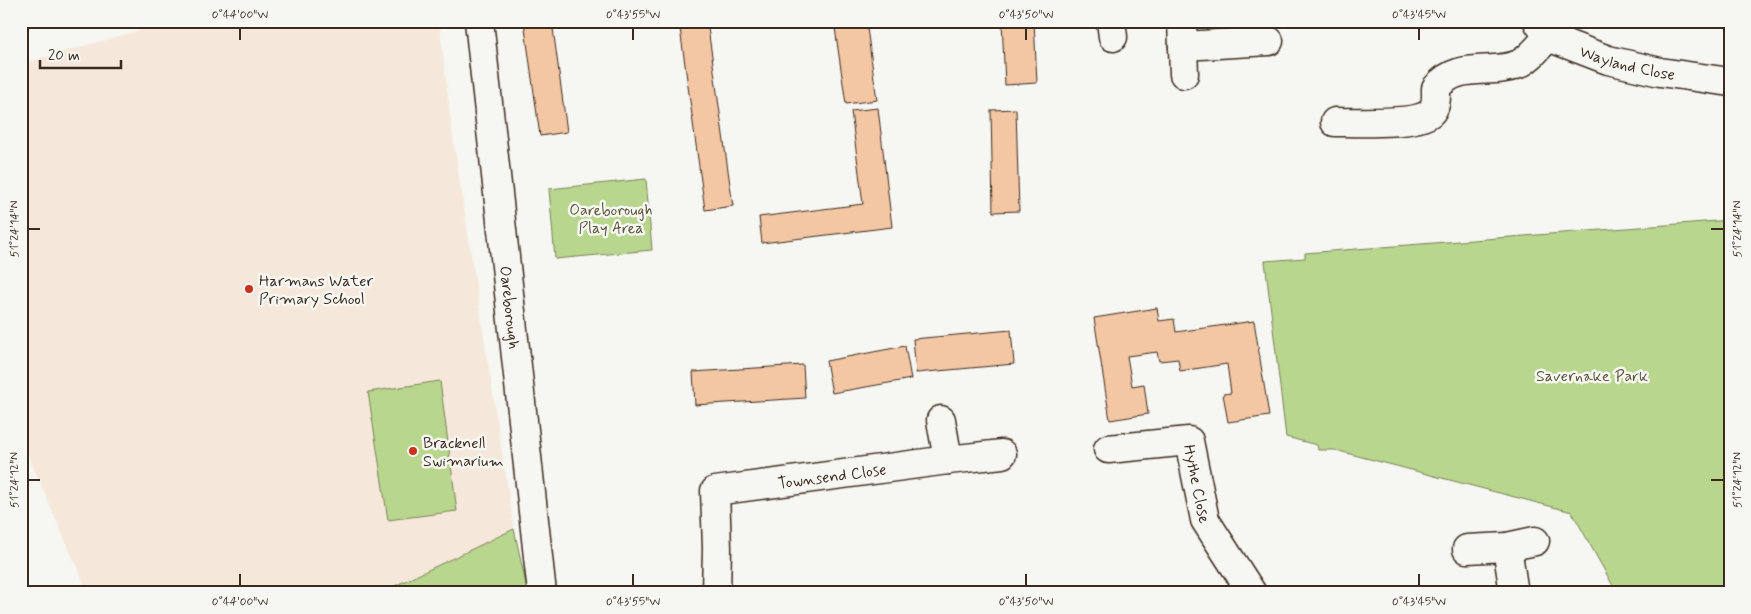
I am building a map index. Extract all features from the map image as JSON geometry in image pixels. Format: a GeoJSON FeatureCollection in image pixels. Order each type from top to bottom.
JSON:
{"type":"FeatureCollection","features":[{"type":"Feature","properties":{"kind":"street","name":"Oareborough"},"geometry":{"type":"LineString","coordinates":[[479,21],[542,593]]}},
{"type":"Feature","properties":{"kind":"street","name":"Wayland Close"},"geometry":{"type":"LineString","coordinates":[[1543,29],[1608,60],[1660,72],[1730,82]]}},
{"type":"Feature","properties":{"kind":"street"},"geometry":{"type":"LineString","coordinates":[[1335,122],[1417,119],[1430,114],[1434,108],[1436,88],[1442,79],[1454,73],[1519,64],[1530,56],[1543,29]]}},
{"type":"Feature","properties":{"kind":"street"},"geometry":{"type":"LineString","coordinates":[[1184,74],[1182,34],[1269,40]]}},
{"type":"Feature","properties":{"kind":"street"},"geometry":{"type":"LineString","coordinates":[[941,420],[948,460]]}},
{"type":"Feature","properties":{"kind":"street","name":"Hythe Close"},"geometry":{"type":"LineString","coordinates":[[1108,448],[1189,441],[1205,520],[1252,593]]}},
{"type":"Feature","properties":{"kind":"street","name":"Townsend Close"},"geometry":{"type":"LineString","coordinates":[[716,593],[715,491],[1002,454]]}},
{"type":"Feature","properties":{"kind":"street"},"geometry":{"type":"LineString","coordinates":[[1467,549],[1507,547],[1535,541]]}},
{"type":"Feature","properties":{"kind":"street"},"geometry":{"type":"LineString","coordinates":[[1507,547],[1514,593]]}},
{"type":"Feature","properties":{"kind":"shaded area","name":"Harmans Water Primary School"},"geometry":{"type":"Polygon","coordinates":[[[172,21],[439,21],[453,138],[514,529],[380,593],[88,593],[21,439],[21,64],[172,21]]]}},
{"type":"Feature","properties":{"kind":"green space","name":"Oareborough Play Area"},"geometry":{"type":"Polygon","coordinates":[[[646,179],[652,250],[555,259],[549,189],[646,179]]]}},
{"type":"Feature","properties":{"kind":"green space","name":"Savernake Park"},"geometry":{"type":"Polygon","coordinates":[[[1730,220],[1730,593],[1617,593],[1572,512],[1335,450],[1318,450],[1317,445],[1286,437],[1265,261],[1305,258],[1305,253],[1730,220]]]}},
{"type":"Feature","properties":{"kind":"green space","name":"Bracknell Swimarium"},"geometry":{"type":"Polygon","coordinates":[[[440,381],[457,511],[388,520],[368,392],[440,381]]]}},
{"type":"Feature","properties":{"kind":"green space"},"geometry":{"type":"Polygon","coordinates":[[[514,529],[528,593],[380,593],[514,529]]]}},
{"type":"Feature","properties":{"kind":"building"},"geometry":{"type":"Polygon","coordinates":[[[524,21],[552,21],[567,132],[540,136],[524,21]]]}},
{"type":"Feature","properties":{"kind":"building"},"geometry":{"type":"Polygon","coordinates":[[[679,21],[707,21],[733,206],[705,210],[679,21]]]}},
{"type":"Feature","properties":{"kind":"building"},"geometry":{"type":"Polygon","coordinates":[[[834,21],[866,21],[877,100],[846,104],[834,21]]]}},
{"type":"Feature","properties":{"kind":"building"},"geometry":{"type":"Polygon","coordinates":[[[1002,21],[1034,21],[1037,83],[1005,85],[1002,21]]]}},
{"type":"Feature","properties":{"kind":"building"},"geometry":{"type":"Polygon","coordinates":[[[878,108],[892,227],[762,243],[759,217],[863,204],[851,111],[878,108]]]}},
{"type":"Feature","properties":{"kind":"building"},"geometry":{"type":"Polygon","coordinates":[[[1016,109],[1019,211],[993,212],[991,110],[1016,109]]]}},
{"type":"Feature","properties":{"kind":"building"},"geometry":{"type":"Polygon","coordinates":[[[1157,308],[1159,321],[1174,319],[1176,332],[1254,321],[1269,416],[1228,422],[1223,394],[1231,393],[1227,364],[1180,371],[1178,359],[1159,361],[1157,352],[1127,356],[1132,386],[1144,384],[1148,414],[1110,420],[1094,318],[1157,308]]]}},
{"type":"Feature","properties":{"kind":"building"},"geometry":{"type":"Polygon","coordinates":[[[1011,330],[1014,364],[916,373],[913,339],[1011,330]]]}},
{"type":"Feature","properties":{"kind":"building"},"geometry":{"type":"Polygon","coordinates":[[[905,346],[911,379],[832,393],[826,361],[905,346]]]}},
{"type":"Feature","properties":{"kind":"building"},"geometry":{"type":"Polygon","coordinates":[[[803,365],[805,398],[695,405],[693,372],[803,365]]]}},
{"type":"Feature","properties":{"kind":"place","name":"Harmans Water Primary School"},"geometry":{"type":"Point","coordinates":[249,289]}},
{"type":"Feature","properties":{"kind":"place","name":"Bracknell Swimarium"},"geometry":{"type":"Point","coordinates":[413,451]}}]}
